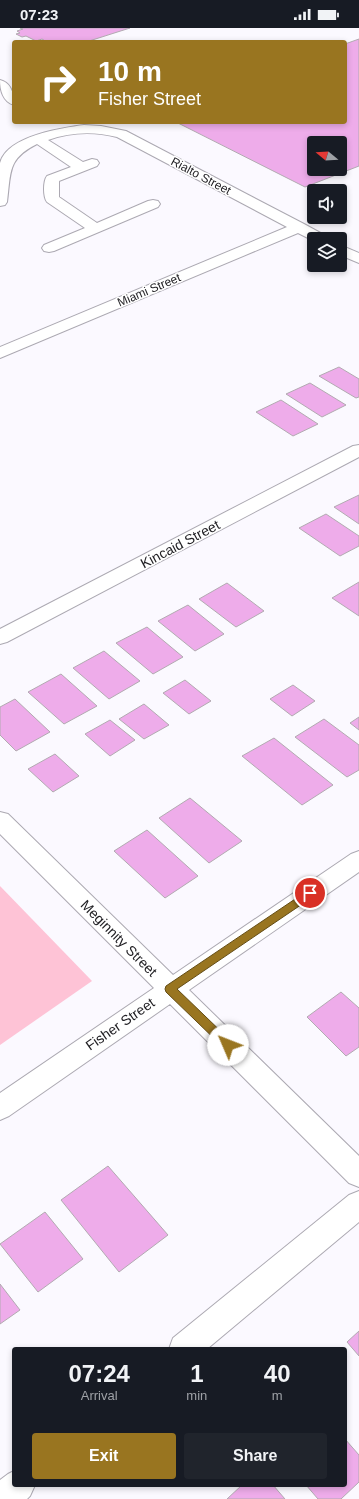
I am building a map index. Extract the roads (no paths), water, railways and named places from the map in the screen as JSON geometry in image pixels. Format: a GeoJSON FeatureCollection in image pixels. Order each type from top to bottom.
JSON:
{"type":"FeatureCollection","features":[{"type":"Feature","properties":{"kind":"street"},"geometry":{"type":"LineString","coordinates":[[0,84],[12,99]]}},
{"type":"Feature","properties":{"kind":"street","name":"Rialto Street"},"geometry":{"type":"LineString","coordinates":[[0,202],[7,163],[11,156],[20,148],[39,134],[95,129],[121,134],[308,232]]}},
{"type":"Feature","properties":{"kind":"street"},"geometry":{"type":"LineString","coordinates":[[39,134],[86,165],[52,179],[52,199],[95,228]]}},
{"type":"Feature","properties":{"kind":"street"},"geometry":{"type":"LineString","coordinates":[[49,248],[153,204]]}},
{"type":"Feature","properties":{"kind":"street","name":"Miami Street"},"geometry":{"type":"LineString","coordinates":[[0,352],[299,227]]}},
{"type":"Feature","properties":{"kind":"street"},"geometry":{"type":"LineString","coordinates":[[347,253],[359,259]]}},
{"type":"Feature","properties":{"kind":"street","name":"Kincaid Street"},"geometry":{"type":"LineString","coordinates":[[0,637],[359,450]]}},
{"type":"Feature","properties":{"kind":"street","name":"Meginnity Street"},"geometry":{"type":"LineString","coordinates":[[0,820],[359,1174]]}},
{"type":"Feature","properties":{"kind":"street","name":"Fisher Street"},"geometry":{"type":"LineString","coordinates":[[0,1108],[170,989],[359,860]]}},
{"type":"Feature","properties":{"kind":"street"},"geometry":{"type":"LineString","coordinates":[[186,1347],[359,1204]]}},
{"type":"Feature","properties":{"kind":"street"},"geometry":{"type":"LineString","coordinates":[[2,1499],[17,1487]]}}]}
